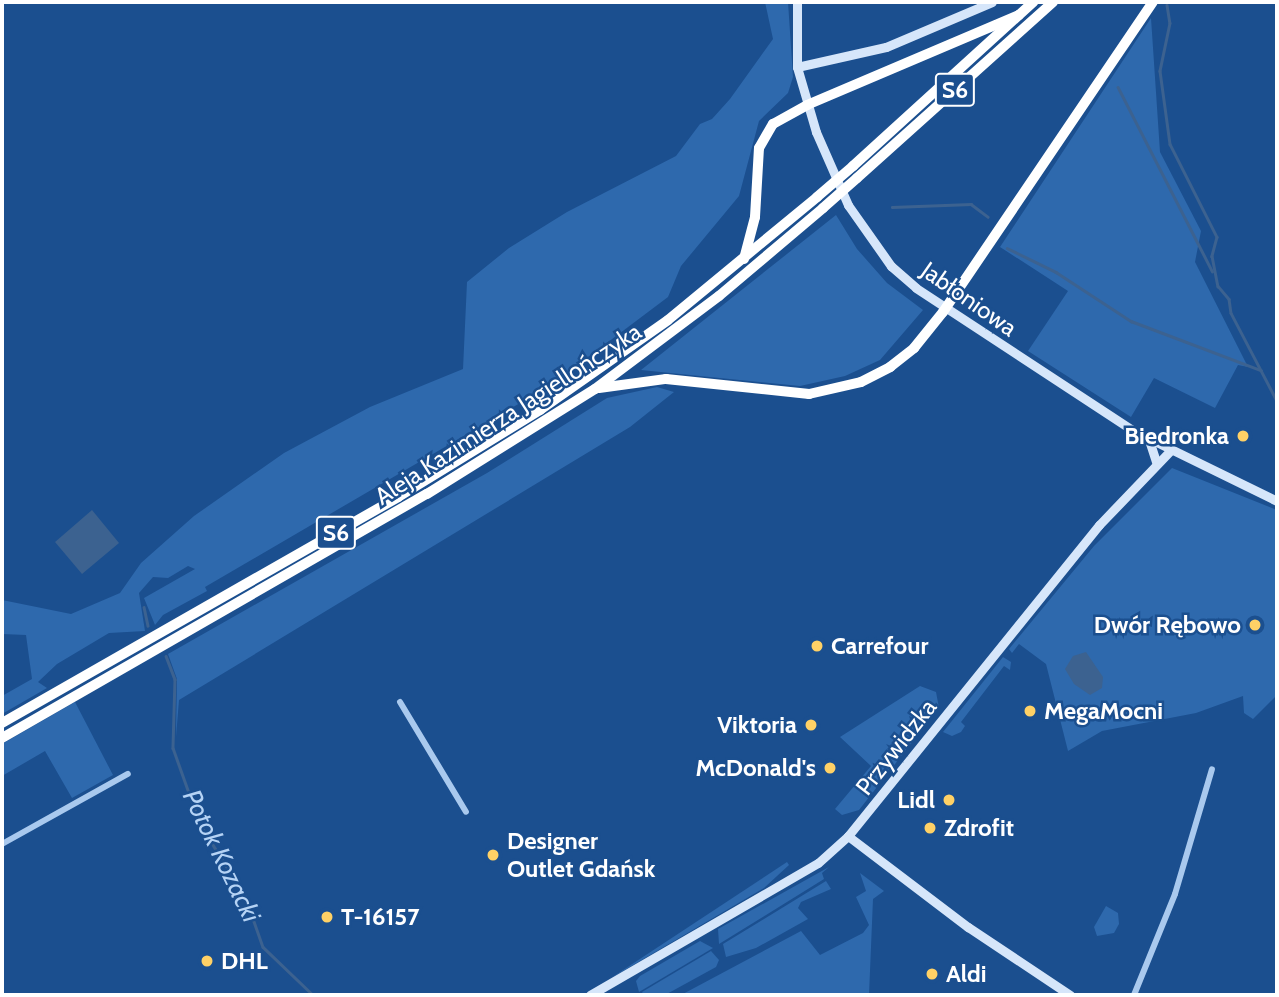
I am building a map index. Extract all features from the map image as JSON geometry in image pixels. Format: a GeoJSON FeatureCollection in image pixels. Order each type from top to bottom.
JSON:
{"type":"FeatureCollection","features":[{"type":"Feature","properties":{"kind":"highway","name":"Aleja Kazimierza Jagiellończyka"},"geometry":{"type":"LineString","coordinates":[[2,723],[513,427],[646,336],[744,259],[853,166],[1033,2]]}},
{"type":"Feature","properties":{"kind":"highway","name":"Aleja Kazimierza Jagiellończyka"},"geometry":{"type":"LineString","coordinates":[[2,738],[427,494],[595,388],[719,296],[857,178],[1053,2]]}},
{"type":"Feature","properties":{"kind":"highway"},"geometry":{"type":"LineString","coordinates":[[595,388],[666,379],[790,395],[830,392],[890,367],[914,348],[946,308],[1153,2]]}},
{"type":"Feature","properties":{"kind":"highway"},"geometry":{"type":"LineString","coordinates":[[744,259],[755,217],[759,148],[773,124],[807,105],[1019,15]]}},
{"type":"Feature","properties":{"kind":"street","name":"Jabłoniowa"},"geometry":{"type":"LineString","coordinates":[[796,2],[797,67],[807,105],[861,228],[891,266],[946,308],[1149,440],[1277,501]]}},
{"type":"Feature","properties":{"kind":"street"},"geometry":{"type":"LineString","coordinates":[[797,67],[886,47],[992,2]]}},
{"type":"Feature","properties":{"kind":"street"},"geometry":{"type":"LineString","coordinates":[[1149,440],[1157,464]]}},
{"type":"Feature","properties":{"kind":"street","name":"Przywidzka"},"geometry":{"type":"LineString","coordinates":[[590,995],[818,863],[848,836],[1099,525],[1170,451]]}},
{"type":"Feature","properties":{"kind":"street"},"geometry":{"type":"LineString","coordinates":[[400,702],[466,812]]}},
{"type":"Feature","properties":{"kind":"street"},"geometry":{"type":"LineString","coordinates":[[1136,994],[1175,894],[1212,768]]}},
{"type":"Feature","properties":{"kind":"street"},"geometry":{"type":"LineString","coordinates":[[2,844],[128,774]]}},
{"type":"Feature","properties":{"kind":"street"},"geometry":{"type":"LineString","coordinates":[[848,836],[968,928],[1070,995]]}},
{"type":"Feature","properties":{"kind":"shaded area"},"geometry":{"type":"Polygon","coordinates":[[[765,2],[788,2],[793,77],[788,93],[759,121],[739,196],[681,266],[668,297],[551,385],[205,587],[207,591],[163,615],[155,625],[144,598],[195,569],[188,566],[168,578],[153,577],[139,593],[145,631],[109,633],[57,664],[38,682],[47,688],[2,714],[2,696],[32,679],[26,635],[2,634],[2,600],[71,614],[120,593],[141,563],[194,516],[284,453],[370,407],[463,369],[467,282],[509,248],[567,212],[676,156],[700,124],[712,119],[730,99],[773,39],[765,2]]]}},
{"type":"Feature","properties":{"kind":"shaded area"},"geometry":{"type":"Polygon","coordinates":[[[1151,18],[1160,152],[1201,231],[1195,262],[1248,367],[1238,365],[1215,408],[1154,378],[1131,417],[1028,351],[1068,291],[1000,247],[1151,18]]]}},
{"type":"Feature","properties":{"kind":"shaded area"},"geometry":{"type":"Polygon","coordinates":[[[836,215],[857,249],[887,283],[923,310],[880,360],[845,376],[800,386],[641,370],[836,215]]]}},
{"type":"Feature","properties":{"kind":"shaded area"},"geometry":{"type":"Polygon","coordinates":[[[657,387],[674,392],[630,427],[179,700],[176,737],[177,679],[168,654],[487,473],[607,398],[657,387]]]}},
{"type":"Feature","properties":{"kind":"shaded area"},"geometry":{"type":"Polygon","coordinates":[[[1172,468],[1277,510],[1277,695],[1253,719],[1244,713],[1243,696],[1196,713],[1102,731],[1068,751],[1046,664],[1019,644],[1012,653],[1009,649],[1094,546],[1172,468]]]}},
{"type":"Feature","properties":{"kind":"shaded area"},"geometry":{"type":"Polygon","coordinates":[[[92,510],[119,543],[82,574],[55,542],[92,510]]]}},
{"type":"Feature","properties":{"kind":"shaded area"},"geometry":{"type":"Polygon","coordinates":[[[1086,652],[1103,677],[1102,688],[1090,695],[1074,684],[1065,669],[1073,656],[1086,652]]]}},
{"type":"Feature","properties":{"kind":"shaded area"},"geometry":{"type":"Polygon","coordinates":[[[1003,657],[1011,662],[1010,670],[1004,666],[961,722],[965,726],[961,732],[952,736],[943,732],[1003,657]]]}},
{"type":"Feature","properties":{"kind":"shaded area"},"geometry":{"type":"Polygon","coordinates":[[[920,686],[936,692],[939,708],[859,810],[842,815],[835,809],[871,766],[840,737],[920,686]]]}},
{"type":"Feature","properties":{"kind":"shaded area"},"geometry":{"type":"Polygon","coordinates":[[[75,702],[113,775],[72,798],[45,751],[2,776],[2,744],[75,702]]]}},
{"type":"Feature","properties":{"kind":"shaded area"},"geometry":{"type":"Polygon","coordinates":[[[787,862],[789,865],[764,888],[611,978],[787,862]]]}},
{"type":"Feature","properties":{"kind":"shaded area"},"geometry":{"type":"Polygon","coordinates":[[[829,867],[822,873],[824,879],[719,944],[718,929],[829,867]]]}},
{"type":"Feature","properties":{"kind":"shaded area"},"geometry":{"type":"Polygon","coordinates":[[[860,873],[884,891],[873,899],[869,995],[681,995],[801,931],[820,955],[863,933],[869,925],[856,897],[866,891],[860,873]]]}},
{"type":"Feature","properties":{"kind":"shaded area"},"geometry":{"type":"Polygon","coordinates":[[[826,881],[831,889],[801,902],[798,908],[808,919],[756,948],[726,957],[723,944],[826,881]]]}},
{"type":"Feature","properties":{"kind":"shaded area"},"geometry":{"type":"Polygon","coordinates":[[[1106,906],[1118,913],[1119,924],[1114,933],[1097,936],[1094,927],[1106,906]]]}},
{"type":"Feature","properties":{"kind":"shaded area"},"geometry":{"type":"Polygon","coordinates":[[[700,941],[713,948],[639,992],[636,981],[640,976],[700,941]]]}},
{"type":"Feature","properties":{"kind":"shaded area"},"geometry":{"type":"Polygon","coordinates":[[[711,951],[719,960],[716,967],[665,995],[644,995],[642,992],[711,951]]]}},
{"type":"Feature","properties":{"kind":"waterway"},"geometry":{"type":"LineString","coordinates":[[1167,5],[1170,23],[1160,71],[1170,144],[1217,237],[1212,256],[1218,286],[1229,299],[1231,313],[1277,401]]}},
{"type":"Feature","properties":{"kind":"waterway"},"geometry":{"type":"LineString","coordinates":[[1118,87],[1212,271]]}},
{"type":"Feature","properties":{"kind":"waterway"},"geometry":{"type":"LineString","coordinates":[[892,207],[971,204],[988,217]]}},
{"type":"Feature","properties":{"kind":"waterway"},"geometry":{"type":"LineString","coordinates":[[1007,248],[1056,272],[1131,321],[1261,370]]}},
{"type":"Feature","properties":{"kind":"waterway","name":"Potok Kozacki"},"geometry":{"type":"LineString","coordinates":[[144,607],[148,626]]}},
{"type":"Feature","properties":{"kind":"waterway","name":"Potok Kozacki"},"geometry":{"type":"LineString","coordinates":[[166,656],[175,679],[173,748],[200,824],[245,896],[263,947],[313,995]]}},
{"type":"Feature","properties":{"kind":"place","name":"Biedronka"},"geometry":{"type":"Point","coordinates":[1243,436]}},
{"type":"Feature","properties":{"kind":"place","name":"Dwór Rębowo"},"geometry":{"type":"Point","coordinates":[1255,625]}},
{"type":"Feature","properties":{"kind":"place","name":"Carrefour"},"geometry":{"type":"Point","coordinates":[817,646]}},
{"type":"Feature","properties":{"kind":"place","name":"MegaMocni"},"geometry":{"type":"Point","coordinates":[1030,711]}},
{"type":"Feature","properties":{"kind":"place","name":"Viktoria"},"geometry":{"type":"Point","coordinates":[811,725]}},
{"type":"Feature","properties":{"kind":"place","name":"McDonald's"},"geometry":{"type":"Point","coordinates":[830,768]}},
{"type":"Feature","properties":{"kind":"place","name":"Lidl"},"geometry":{"type":"Point","coordinates":[949,800]}},
{"type":"Feature","properties":{"kind":"place","name":"Zdrofit"},"geometry":{"type":"Point","coordinates":[930,828]}},
{"type":"Feature","properties":{"kind":"place","name":"Designer Outlet Gdańsk"},"geometry":{"type":"Point","coordinates":[493,855]}},
{"type":"Feature","properties":{"kind":"place","name":"T-16157"},"geometry":{"type":"Point","coordinates":[327,917]}},
{"type":"Feature","properties":{"kind":"place","name":"DHL"},"geometry":{"type":"Point","coordinates":[207,961]}},
{"type":"Feature","properties":{"kind":"place","name":"Aldi"},"geometry":{"type":"Point","coordinates":[932,974]}}]}
